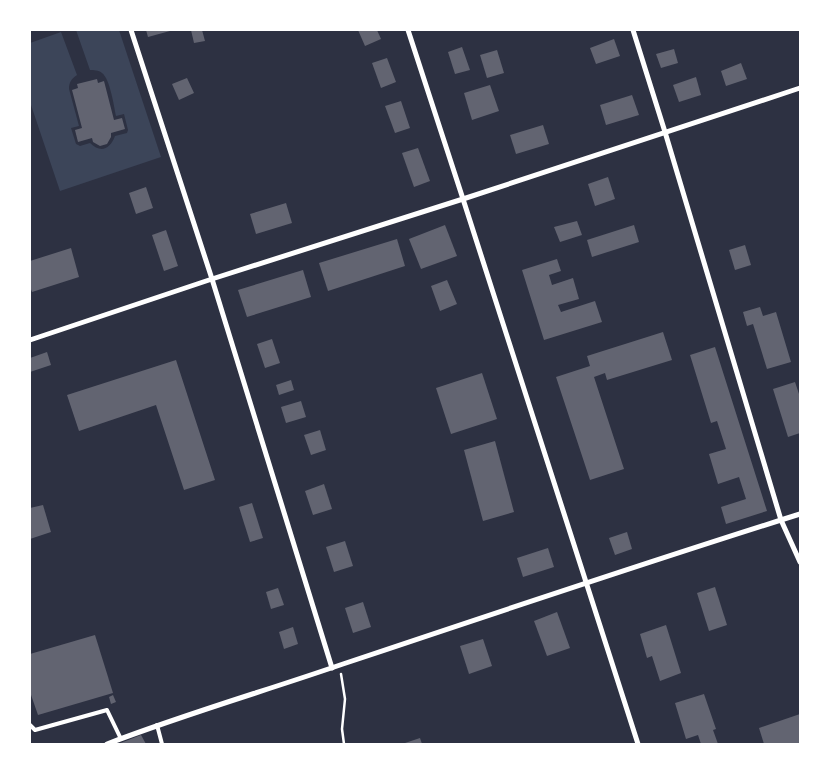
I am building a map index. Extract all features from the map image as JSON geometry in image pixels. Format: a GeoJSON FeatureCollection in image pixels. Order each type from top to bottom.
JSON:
{"type":"FeatureCollection","features":[{"type":"Feature","properties":{"kind":"street"},"geometry":{"type":"LineString","coordinates":[[131,30],[212,279],[332,668]]}},
{"type":"Feature","properties":{"kind":"street"},"geometry":{"type":"LineString","coordinates":[[408,30],[638,744]]}},
{"type":"Feature","properties":{"kind":"street"},"geometry":{"type":"LineString","coordinates":[[633,30],[781,520],[800,562]]}},
{"type":"Feature","properties":{"kind":"street"},"geometry":{"type":"LineString","coordinates":[[30,340],[800,88]]}},
{"type":"Feature","properties":{"kind":"street"},"geometry":{"type":"LineString","coordinates":[[107,744],[157,725],[586,582],[800,514]]}},
{"type":"Feature","properties":{"kind":"lane"},"geometry":{"type":"LineString","coordinates":[[30,725],[35,730],[107,710],[121,739]]}},
{"type":"Feature","properties":{"kind":"lane"},"geometry":{"type":"LineString","coordinates":[[157,725],[162,744]]}},
{"type":"Feature","properties":{"kind":"path"},"geometry":{"type":"LineString","coordinates":[[340,665],[345,699],[342,729],[344,744]]}},
{"type":"Feature","properties":{"kind":"shaded area"},"geometry":{"type":"Polygon","coordinates":[[[76,30],[119,30],[161,157],[60,191],[30,102],[30,43],[61,32],[77,75],[69,85],[79,126],[71,128],[76,144],[80,146],[90,143],[101,149],[108,147],[115,136],[127,133],[128,130],[124,114],[116,116],[105,76],[99,71],[90,70],[76,30]]]}},
{"type":"Feature","properties":{"kind":"building"},"geometry":{"type":"Polygon","coordinates":[[[146,30],[170,30],[170,31],[148,37],[146,30]]]}},
{"type":"Feature","properties":{"kind":"building"},"geometry":{"type":"Polygon","coordinates":[[[191,30],[202,30],[205,41],[194,43],[191,30]]]}},
{"type":"Feature","properties":{"kind":"building"},"geometry":{"type":"Polygon","coordinates":[[[358,30],[377,30],[381,39],[365,46],[358,30]]]}},
{"type":"Feature","properties":{"kind":"building"},"geometry":{"type":"Polygon","coordinates":[[[614,39],[620,56],[596,64],[590,48],[614,39]]]}},
{"type":"Feature","properties":{"kind":"building"},"geometry":{"type":"Polygon","coordinates":[[[462,47],[470,70],[455,74],[448,52],[462,47]]]}},
{"type":"Feature","properties":{"kind":"building"},"geometry":{"type":"Polygon","coordinates":[[[674,49],[678,63],[661,68],[656,54],[674,49]]]}},
{"type":"Feature","properties":{"kind":"building"},"geometry":{"type":"Polygon","coordinates":[[[497,50],[504,73],[487,78],[480,55],[497,50]]]}},
{"type":"Feature","properties":{"kind":"building"},"geometry":{"type":"Polygon","coordinates":[[[387,58],[396,82],[381,88],[372,63],[387,58]]]}},
{"type":"Feature","properties":{"kind":"building"},"geometry":{"type":"Polygon","coordinates":[[[741,63],[747,79],[726,86],[721,71],[741,63]]]}},
{"type":"Feature","properties":{"kind":"building"},"geometry":{"type":"Polygon","coordinates":[[[696,77],[701,95],[679,102],[673,85],[696,77]]]}},
{"type":"Feature","properties":{"kind":"building"},"geometry":{"type":"Polygon","coordinates":[[[187,78],[194,93],[179,100],[172,84],[187,78]]]}},
{"type":"Feature","properties":{"kind":"building"},"geometry":{"type":"Polygon","coordinates":[[[97,79],[98,83],[104,81],[114,120],[122,118],[125,129],[111,133],[107,144],[100,146],[93,142],[92,138],[78,142],[75,130],[82,128],[72,90],[78,88],[77,84],[97,79]]]}},
{"type":"Feature","properties":{"kind":"building"},"geometry":{"type":"Polygon","coordinates":[[[490,85],[499,111],[472,120],[464,93],[490,85]]]}},
{"type":"Feature","properties":{"kind":"building"},"geometry":{"type":"Polygon","coordinates":[[[632,95],[639,115],[606,125],[600,105],[632,95]]]}},
{"type":"Feature","properties":{"kind":"building"},"geometry":{"type":"Polygon","coordinates":[[[401,101],[410,128],[395,133],[385,106],[401,101]]]}},
{"type":"Feature","properties":{"kind":"building"},"geometry":{"type":"Polygon","coordinates":[[[543,125],[549,144],[516,154],[510,135],[543,125]]]}},
{"type":"Feature","properties":{"kind":"building"},"geometry":{"type":"Polygon","coordinates":[[[418,148],[430,181],[414,187],[402,153],[418,148]]]}},
{"type":"Feature","properties":{"kind":"building"},"geometry":{"type":"Polygon","coordinates":[[[608,177],[615,199],[595,206],[588,184],[608,177]]]}},
{"type":"Feature","properties":{"kind":"building"},"geometry":{"type":"Polygon","coordinates":[[[146,187],[153,208],[136,214],[129,193],[146,187]]]}},
{"type":"Feature","properties":{"kind":"building"},"geometry":{"type":"Polygon","coordinates":[[[286,203],[292,223],[256,234],[250,214],[286,203]]]}},
{"type":"Feature","properties":{"kind":"building"},"geometry":{"type":"Polygon","coordinates":[[[577,221],[582,235],[560,242],[554,227],[577,221]]]}},
{"type":"Feature","properties":{"kind":"building"},"geometry":{"type":"Polygon","coordinates":[[[445,225],[457,256],[421,269],[409,239],[445,225]]]}},
{"type":"Feature","properties":{"kind":"building"},"geometry":{"type":"Polygon","coordinates":[[[634,225],[639,242],[592,257],[587,240],[634,225]]]}},
{"type":"Feature","properties":{"kind":"building"},"geometry":{"type":"Polygon","coordinates":[[[166,230],[178,266],[164,271],[152,235],[166,230]]]}},
{"type":"Feature","properties":{"kind":"building"},"geometry":{"type":"Polygon","coordinates":[[[397,239],[405,266],[328,291],[319,263],[397,239]]]}},
{"type":"Feature","properties":{"kind":"building"},"geometry":{"type":"Polygon","coordinates":[[[745,245],[751,265],[735,270],[729,250],[745,245]]]}},
{"type":"Feature","properties":{"kind":"building"},"geometry":{"type":"Polygon","coordinates":[[[71,248],[79,277],[32,292],[30,287],[30,261],[71,248]]]}},
{"type":"Feature","properties":{"kind":"building"},"geometry":{"type":"Polygon","coordinates":[[[557,259],[561,271],[549,275],[552,285],[573,278],[579,299],[558,305],[561,312],[595,301],[602,322],[544,340],[522,270],[557,259]]]}},
{"type":"Feature","properties":{"kind":"building"},"geometry":{"type":"Polygon","coordinates":[[[303,270],[311,297],[247,317],[238,290],[303,270]]]}},
{"type":"Feature","properties":{"kind":"building"},"geometry":{"type":"Polygon","coordinates":[[[447,280],[457,304],[440,311],[431,286],[447,280]]]}},
{"type":"Feature","properties":{"kind":"building"},"geometry":{"type":"Polygon","coordinates":[[[760,307],[763,316],[776,312],[791,362],[767,369],[753,324],[747,326],[743,312],[760,307]]]}},
{"type":"Feature","properties":{"kind":"building"},"geometry":{"type":"Polygon","coordinates":[[[663,332],[672,360],[607,380],[605,373],[594,377],[624,469],[590,480],[556,377],[590,366],[587,356],[663,332]]]}},
{"type":"Feature","properties":{"kind":"building"},"geometry":{"type":"Polygon","coordinates":[[[272,339],[280,363],[265,368],[257,344],[272,339]]]}},
{"type":"Feature","properties":{"kind":"building"},"geometry":{"type":"Polygon","coordinates":[[[715,347],[767,511],[726,524],[721,507],[746,499],[739,477],[718,484],[709,454],[726,449],[717,421],[711,423],[690,355],[715,347]]]}},
{"type":"Feature","properties":{"kind":"building"},"geometry":{"type":"Polygon","coordinates":[[[47,352],[51,365],[30,372],[30,358],[47,352]]]}},
{"type":"Feature","properties":{"kind":"building"},"geometry":{"type":"Polygon","coordinates":[[[176,360],[215,480],[184,490],[156,405],[79,431],[67,395],[176,360]]]}},
{"type":"Feature","properties":{"kind":"building"},"geometry":{"type":"Polygon","coordinates":[[[482,373],[497,419],[451,434],[436,388],[482,373]]]}},
{"type":"Feature","properties":{"kind":"building"},"geometry":{"type":"Polygon","coordinates":[[[291,380],[294,390],[279,395],[276,385],[291,380]]]}},
{"type":"Feature","properties":{"kind":"building"},"geometry":{"type":"Polygon","coordinates":[[[795,382],[800,397],[800,433],[788,437],[773,389],[795,382]]]}},
{"type":"Feature","properties":{"kind":"building"},"geometry":{"type":"Polygon","coordinates":[[[301,401],[306,417],[286,423],[281,407],[301,401]]]}},
{"type":"Feature","properties":{"kind":"building"},"geometry":{"type":"Polygon","coordinates":[[[320,430],[326,450],[311,455],[304,435],[320,430]]]}},
{"type":"Feature","properties":{"kind":"building"},"geometry":{"type":"Polygon","coordinates":[[[495,441],[514,512],[483,521],[464,450],[495,441]]]}},
{"type":"Feature","properties":{"kind":"building"},"geometry":{"type":"Polygon","coordinates":[[[324,484],[332,509],[313,515],[305,491],[324,484]]]}},
{"type":"Feature","properties":{"kind":"building"},"geometry":{"type":"Polygon","coordinates":[[[252,503],[263,538],[250,542],[239,507],[252,503]]]}},
{"type":"Feature","properties":{"kind":"building"},"geometry":{"type":"Polygon","coordinates":[[[43,505],[51,532],[30,539],[30,508],[43,505]]]}},
{"type":"Feature","properties":{"kind":"building"},"geometry":{"type":"Polygon","coordinates":[[[627,532],[632,549],[615,555],[609,538],[627,532]]]}},
{"type":"Feature","properties":{"kind":"building"},"geometry":{"type":"Polygon","coordinates":[[[345,541],[353,566],[334,572],[326,547],[345,541]]]}},
{"type":"Feature","properties":{"kind":"building"},"geometry":{"type":"Polygon","coordinates":[[[548,548],[554,567],[523,577],[517,558],[548,548]]]}},
{"type":"Feature","properties":{"kind":"building"},"geometry":{"type":"Polygon","coordinates":[[[715,587],[727,625],[709,631],[697,593],[715,587]]]}},
{"type":"Feature","properties":{"kind":"building"},"geometry":{"type":"Polygon","coordinates":[[[278,588],[284,605],[271,609],[266,592],[278,588]]]}},
{"type":"Feature","properties":{"kind":"building"},"geometry":{"type":"Polygon","coordinates":[[[363,602],[371,627],[353,633],[345,608],[363,602]]]}},
{"type":"Feature","properties":{"kind":"building"},"geometry":{"type":"Polygon","coordinates":[[[557,612],[570,648],[547,656],[534,621],[557,612]]]}},
{"type":"Feature","properties":{"kind":"building"},"geometry":{"type":"Polygon","coordinates":[[[666,625],[681,673],[660,681],[652,656],[647,658],[640,634],[666,625]]]}},
{"type":"Feature","properties":{"kind":"building"},"geometry":{"type":"Polygon","coordinates":[[[293,627],[298,644],[284,649],[279,632],[293,627]]]}},
{"type":"Feature","properties":{"kind":"building"},"geometry":{"type":"Polygon","coordinates":[[[95,635],[113,693],[38,715],[30,692],[30,654],[95,635]]]}},
{"type":"Feature","properties":{"kind":"building"},"geometry":{"type":"Polygon","coordinates":[[[483,639],[492,666],[469,674],[460,646],[483,639]]]}},
{"type":"Feature","properties":{"kind":"building"},"geometry":{"type":"Polygon","coordinates":[[[704,694],[716,729],[713,730],[718,744],[701,744],[698,735],[686,739],[675,703],[704,694]]]}},
{"type":"Feature","properties":{"kind":"building"},"geometry":{"type":"Polygon","coordinates":[[[113,695],[116,702],[111,704],[109,697],[113,695]]]}},
{"type":"Feature","properties":{"kind":"building"},"geometry":{"type":"Polygon","coordinates":[[[800,714],[800,744],[764,744],[759,728],[800,714]]]}},
{"type":"Feature","properties":{"kind":"building"},"geometry":{"type":"Polygon","coordinates":[[[141,735],[146,744],[118,744],[141,735]]]}},
{"type":"Feature","properties":{"kind":"building"},"geometry":{"type":"Polygon","coordinates":[[[420,738],[422,744],[402,744],[420,738]]]}}]}
